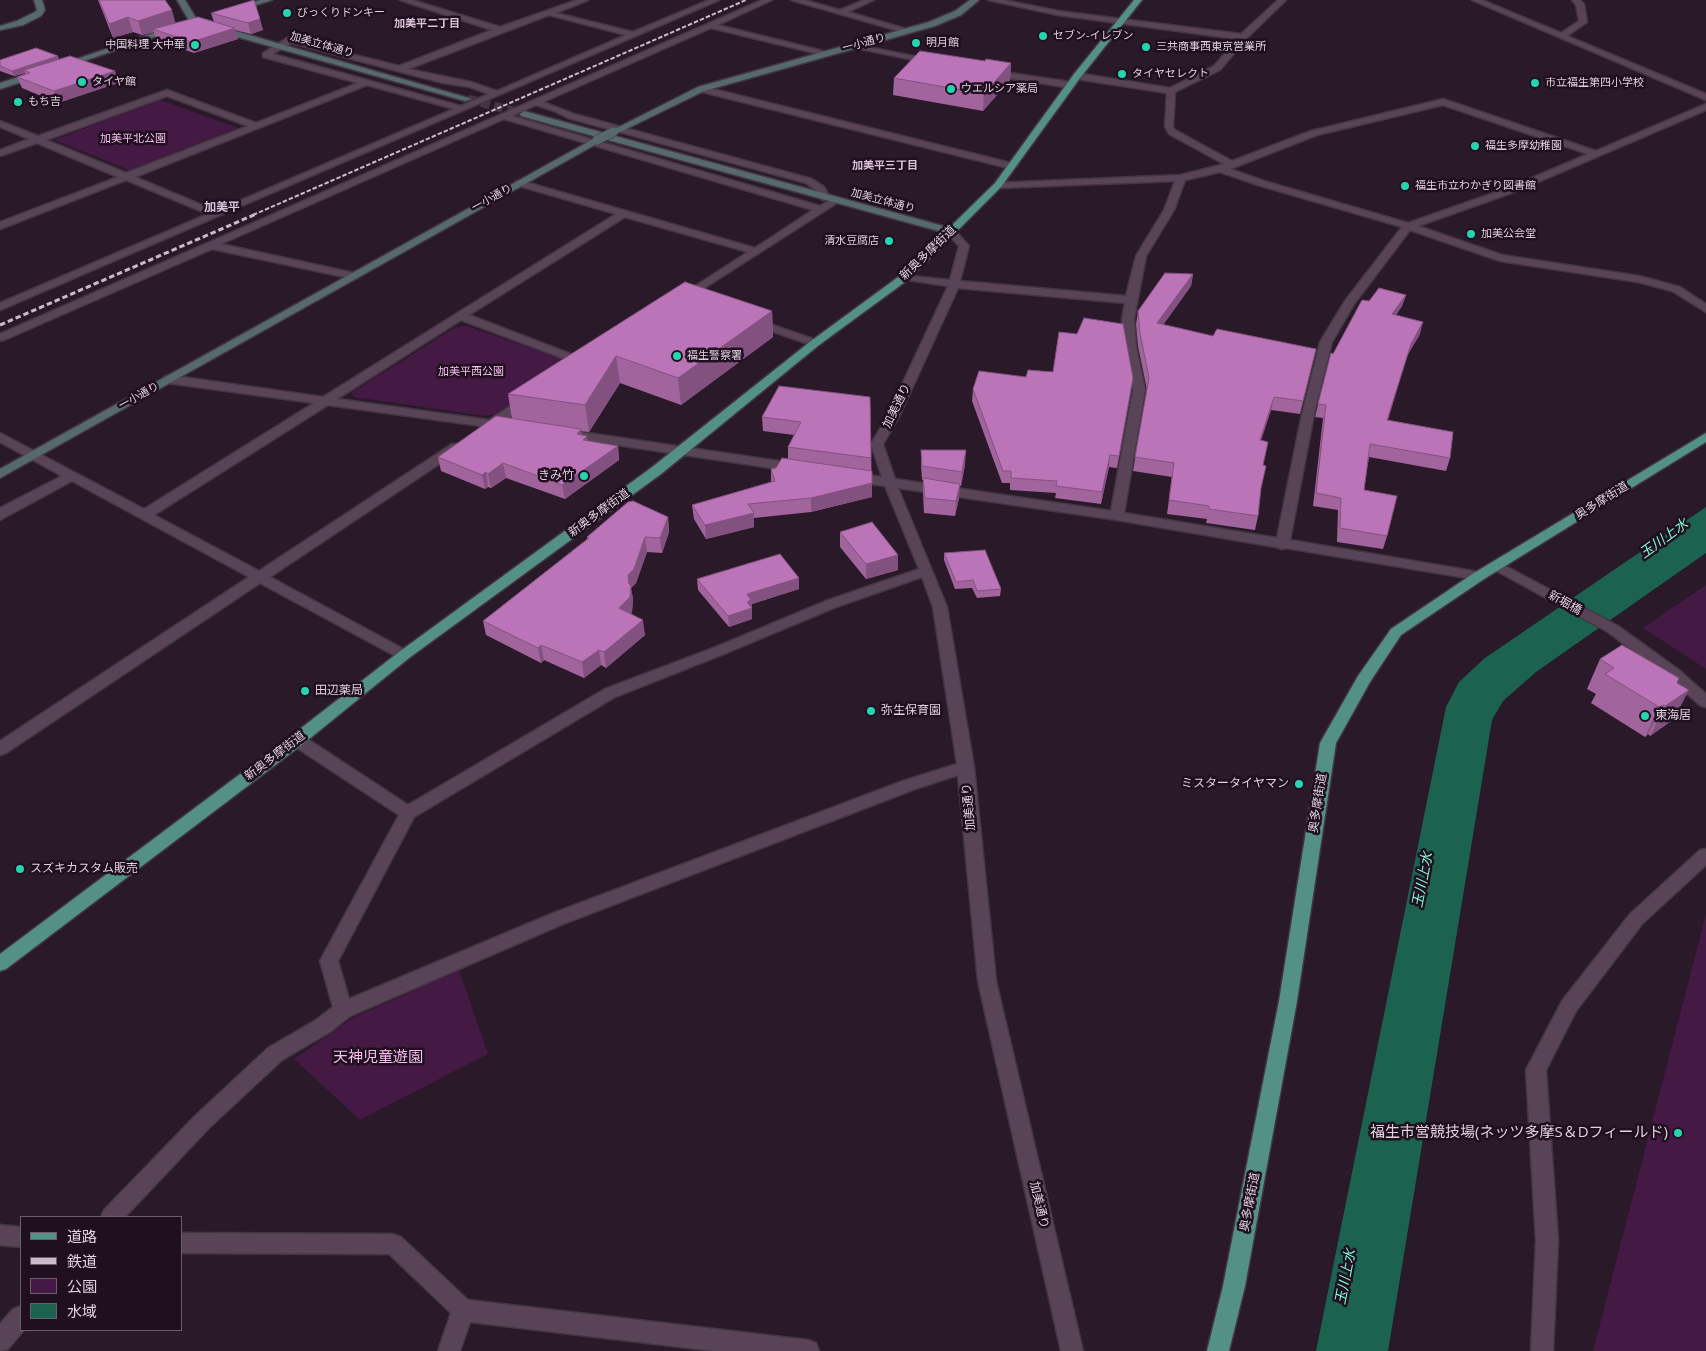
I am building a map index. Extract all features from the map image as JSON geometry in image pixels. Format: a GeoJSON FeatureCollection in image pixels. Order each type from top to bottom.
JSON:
{"type":"FeatureCollection","features":[{"type":"Feature","properties":{"kind":"main road","name":"新奥多摩街道"},"geometry":{"type":"LineString","coordinates":[[0,964],[297,740],[404,655],[682,450],[815,343],[905,277],[998,185],[1074,81],[1138,0]]}},
{"type":"Feature","properties":{"kind":"main road","name":"奥多摩街道"},"geometry":{"type":"LineString","coordinates":[[1218,1351],[1234,1286],[1288,1001],[1328,743],[1363,680],[1396,632],[1479,576],[1706,437]]}},
{"type":"Feature","properties":{"kind":"street"},"geometry":{"type":"LineString","coordinates":[[0,28],[20,23],[38,14],[41,10],[38,0]]}},
{"type":"Feature","properties":{"kind":"street"},"geometry":{"type":"LineString","coordinates":[[182,0],[194,22]]}},
{"type":"Feature","properties":{"kind":"street"},"geometry":{"type":"LineString","coordinates":[[231,11],[268,0]]}},
{"type":"Feature","properties":{"kind":"street"},"geometry":{"type":"LineString","coordinates":[[410,0],[500,30]]}},
{"type":"Feature","properties":{"kind":"street"},"geometry":{"type":"LineString","coordinates":[[402,68],[584,0]]}},
{"type":"Feature","properties":{"kind":"street"},"geometry":{"type":"LineString","coordinates":[[0,307],[715,0]]}},
{"type":"Feature","properties":{"kind":"street"},"geometry":{"type":"LineString","coordinates":[[0,338],[768,0]]}},
{"type":"Feature","properties":{"kind":"street"},"geometry":{"type":"LineString","coordinates":[[795,0],[909,31]]}},
{"type":"Feature","properties":{"kind":"street"},"geometry":{"type":"LineString","coordinates":[[842,12],[870,0]]}},
{"type":"Feature","properties":{"kind":"street","name":"一小通り"},"geometry":{"type":"LineString","coordinates":[[0,474],[616,130],[701,89],[909,31],[958,13],[975,0]]}},
{"type":"Feature","properties":{"kind":"street"},"geometry":{"type":"LineString","coordinates":[[992,0],[1058,13],[1243,37]]}},
{"type":"Feature","properties":{"kind":"street"},"geometry":{"type":"LineString","coordinates":[[985,72],[1172,91],[1217,68],[1243,37],[1282,0]]}},
{"type":"Feature","properties":{"kind":"street"},"geometry":{"type":"LineString","coordinates":[[1476,0],[1706,97]]}},
{"type":"Feature","properties":{"kind":"street"},"geometry":{"type":"LineString","coordinates":[[1561,36],[1583,22],[1580,4],[1576,0]]}},
{"type":"Feature","properties":{"kind":"street"},"geometry":{"type":"LineString","coordinates":[[549,13],[634,35]]}},
{"type":"Feature","properties":{"kind":"street"},"geometry":{"type":"LineString","coordinates":[[55,68],[212,17]]}},
{"type":"Feature","properties":{"kind":"street","name":"加美立体通り"},"geometry":{"type":"LineString","coordinates":[[194,22],[468,99]]}},
{"type":"Feature","properties":{"kind":"street"},"geometry":{"type":"LineString","coordinates":[[712,26],[824,54]]}},
{"type":"Feature","properties":{"kind":"street"},"geometry":{"type":"LineString","coordinates":[[460,108],[266,55],[290,40],[446,81],[471,85],[496,93]]}},
{"type":"Feature","properties":{"kind":"street"},"geometry":{"type":"LineString","coordinates":[[856,46],[939,64]]}},
{"type":"Feature","properties":{"kind":"street"},"geometry":{"type":"LineString","coordinates":[[0,86],[46,71]]}},
{"type":"Feature","properties":{"kind":"street"},"geometry":{"type":"LineString","coordinates":[[0,226],[368,82]]}},
{"type":"Feature","properties":{"kind":"street"},"geometry":{"type":"LineString","coordinates":[[701,89],[1012,166]]}},
{"type":"Feature","properties":{"kind":"street"},"geometry":{"type":"LineString","coordinates":[[1172,91],[1169,127],[1172,132],[1232,165]]}},
{"type":"Feature","properties":{"kind":"street"},"geometry":{"type":"LineString","coordinates":[[0,152],[166,93],[256,126]]}},
{"type":"Feature","properties":{"kind":"street"},"geometry":{"type":"LineString","coordinates":[[533,102],[616,130],[810,181],[821,189],[829,200],[821,209],[680,300],[703,304]]}},
{"type":"Feature","properties":{"kind":"street"},"geometry":{"type":"LineString","coordinates":[[998,185],[1181,178],[1221,169],[1314,133],[1444,102],[1597,154]]}},
{"type":"Feature","properties":{"kind":"street"},"geometry":{"type":"LineString","coordinates":[[1282,545],[1308,414],[1326,342],[1348,303],[1408,226],[1514,189],[1706,107]]}},
{"type":"Feature","properties":{"kind":"street","name":"加美立体通り"},"geometry":{"type":"LineString","coordinates":[[524,114],[950,232]]}},
{"type":"Feature","properties":{"kind":"street"},"geometry":{"type":"LineString","coordinates":[[502,116],[595,141],[821,209]]}},
{"type":"Feature","properties":{"kind":"street"},"geometry":{"type":"LineString","coordinates":[[0,124],[216,214]]}},
{"type":"Feature","properties":{"kind":"street"},"geometry":{"type":"LineString","coordinates":[[1221,169],[1261,183],[1408,226],[1500,258],[1648,281],[1676,289],[1706,309]]}},
{"type":"Feature","properties":{"kind":"street"},"geometry":{"type":"LineString","coordinates":[[1116,516],[1138,390],[1130,346],[1128,319],[1141,256],[1169,210],[1181,178]]}},
{"type":"Feature","properties":{"kind":"street"},"geometry":{"type":"LineString","coordinates":[[519,183],[756,251]]}},
{"type":"Feature","properties":{"kind":"street"},"geometry":{"type":"LineString","coordinates":[[144,514],[624,213]]}},
{"type":"Feature","properties":{"kind":"street","name":"加美通り"},"geometry":{"type":"LineString","coordinates":[[950,232],[964,246],[954,284],[892,417],[877,444],[890,483],[927,571],[940,608],[966,767],[987,981],[1072,1351]]}},
{"type":"Feature","properties":{"kind":"street"},"geometry":{"type":"LineString","coordinates":[[209,245],[354,276]]}},
{"type":"Feature","properties":{"kind":"street"},"geometry":{"type":"LineString","coordinates":[[905,277],[954,284],[1132,300]]}},
{"type":"Feature","properties":{"kind":"street"},"geometry":{"type":"LineString","coordinates":[[460,316],[589,360],[570,373]]}},
{"type":"Feature","properties":{"kind":"street"},"geometry":{"type":"LineString","coordinates":[[740,317],[815,343]]}},
{"type":"Feature","properties":{"kind":"street"},"geometry":{"type":"LineString","coordinates":[[168,379],[520,428]]}},
{"type":"Feature","properties":{"kind":"street"},"geometry":{"type":"LineString","coordinates":[[0,749],[538,393]]}},
{"type":"Feature","properties":{"kind":"street"},"geometry":{"type":"LineString","coordinates":[[558,433],[816,471]]}},
{"type":"Feature","properties":{"kind":"street"},"geometry":{"type":"LineString","coordinates":[[0,437],[404,655]]}},
{"type":"Feature","properties":{"kind":"street"},"geometry":{"type":"LineString","coordinates":[[0,516],[4,511],[71,476]]}},
{"type":"Feature","properties":{"kind":"street"},"geometry":{"type":"LineString","coordinates":[[844,476],[1116,516],[1282,545],[1479,576]]}},
{"type":"Feature","properties":{"kind":"street","name":"新堀橋"},"geometry":{"type":"LineString","coordinates":[[1498,566],[1613,629],[1674,674],[1706,702]]}},
{"type":"Feature","properties":{"kind":"street"},"geometry":{"type":"LineString","coordinates":[[343,1010],[329,961],[408,813],[610,693],[722,650],[831,604],[927,571]]}},
{"type":"Feature","properties":{"kind":"street"},"geometry":{"type":"LineString","coordinates":[[297,740],[408,813]]}},
{"type":"Feature","properties":{"kind":"street"},"geometry":{"type":"LineString","coordinates":[[112,1216],[202,1122],[275,1054],[323,1026],[343,1010],[557,918],[773,838],[909,784],[966,767]]}},
{"type":"Feature","properties":{"kind":"street"},"geometry":{"type":"LineString","coordinates":[[1542,1351],[1547,1240],[1536,1070],[1570,1006],[1636,919],[1706,855]]}},
{"type":"Feature","properties":{"kind":"street"},"geometry":{"type":"LineString","coordinates":[[0,1235],[20,1237]]}},
{"type":"Feature","properties":{"kind":"street"},"geometry":{"type":"LineString","coordinates":[[182,1243],[392,1244],[463,1310],[808,1351]]}},
{"type":"Feature","properties":{"kind":"street"},"geometry":{"type":"LineString","coordinates":[[450,1351],[463,1310]]}},
{"type":"Feature","properties":{"kind":"street"},"geometry":{"type":"LineString","coordinates":[[0,1341],[20,1318]]}},
{"type":"Feature","properties":{"kind":"green space","name":"加美平北公園"},"geometry":{"type":"Polygon","coordinates":[[[160,100],[238,128],[129,170],[54,140],[160,100]]]}},
{"type":"Feature","properties":{"kind":"green space","name":"加美平西公園"},"geometry":{"type":"Polygon","coordinates":[[[467,326],[570,362],[571,369],[499,414],[485,416],[353,397],[352,392],[456,327],[467,326]]]}},
{"type":"Feature","properties":{"kind":"green space"},"geometry":{"type":"Polygon","coordinates":[[[1706,585],[1706,669],[1643,628],[1706,585]]]}},
{"type":"Feature","properties":{"kind":"green space","name":"福生市営競技場(ネッツ多摩S＆Dフィールド)"},"geometry":{"type":"Polygon","coordinates":[[[1706,914],[1706,1351],[1593,1351],[1706,914]]]}},
{"type":"Feature","properties":{"kind":"green space","name":"天神児童遊園"},"geometry":{"type":"Polygon","coordinates":[[[459,970],[488,1054],[360,1120],[294,1059],[353,1018],[459,970]]]}},
{"type":"Feature","properties":{"kind":"water","name":"玉川上水"},"geometry":{"type":"Polygon","coordinates":[[[1706,507],[1706,553],[1536,672],[1503,701],[1492,720],[1388,1351],[1316,1351],[1446,707],[1459,682],[1485,658],[1706,507]]]}},
{"type":"Feature","properties":{"kind":"building"},"geometry":{"type":"Polygon","coordinates":[[[99,0],[165,0],[172,10],[138,21],[128,17],[109,24],[99,0]]]}},
{"type":"Feature","properties":{"kind":"building"},"geometry":{"type":"Polygon","coordinates":[[[254,0],[260,19],[248,23],[211,13],[254,0]]]}},
{"type":"Feature","properties":{"kind":"building"},"geometry":{"type":"Polygon","coordinates":[[[198,17],[235,28],[191,42],[153,29],[198,17]]]}},
{"type":"Feature","properties":{"kind":"building"},"geometry":{"type":"Polygon","coordinates":[[[36,48],[58,56],[12,71],[0,66],[0,60],[36,48]]]}},
{"type":"Feature","properties":{"kind":"building"},"geometry":{"type":"Polygon","coordinates":[[[920,51],[1011,63],[984,94],[894,78],[920,51]]]}},
{"type":"Feature","properties":{"kind":"building"},"geometry":{"type":"Polygon","coordinates":[[[70,56],[115,71],[54,91],[17,77],[30,73],[24,70],[70,56]]]}},
{"type":"Feature","properties":{"kind":"building"},"geometry":{"type":"Polygon","coordinates":[[[1165,273],[1193,274],[1157,323],[1213,336],[1217,329],[1316,349],[1303,401],[1274,397],[1260,440],[1268,442],[1263,465],[1266,466],[1258,516],[1209,509],[1209,506],[1169,500],[1174,463],[1135,457],[1149,378],[1140,333],[1138,311],[1165,273]]]}},
{"type":"Feature","properties":{"kind":"building"},"geometry":{"type":"Polygon","coordinates":[[[685,282],[772,311],[678,378],[616,356],[585,405],[508,394],[685,282]]]}},
{"type":"Feature","properties":{"kind":"building"},"geometry":{"type":"Polygon","coordinates":[[[1379,288],[1406,295],[1392,314],[1423,322],[1411,344],[1387,420],[1453,432],[1450,458],[1370,444],[1364,490],[1397,496],[1387,536],[1340,528],[1341,498],[1316,493],[1326,405],[1318,404],[1331,353],[1333,354],[1362,300],[1369,301],[1379,288]]]}},
{"type":"Feature","properties":{"kind":"building"},"geometry":{"type":"Polygon","coordinates":[[[1084,318],[1123,324],[1133,378],[1119,456],[1110,455],[1102,492],[1056,486],[1057,481],[1011,478],[1011,471],[1003,471],[973,389],[979,371],[1026,377],[1028,370],[1053,372],[1059,332],[1077,334],[1084,318]]]}},
{"type":"Feature","properties":{"kind":"building"},"geometry":{"type":"Polygon","coordinates":[[[779,386],[870,397],[871,458],[788,447],[801,422],[762,417],[779,386]]]}},
{"type":"Feature","properties":{"kind":"building"},"geometry":{"type":"Polygon","coordinates":[[[496,416],[581,429],[577,434],[587,436],[583,440],[618,446],[562,485],[503,463],[488,474],[486,472],[482,475],[438,457],[496,416]]]}},
{"type":"Feature","properties":{"kind":"building"},"geometry":{"type":"Polygon","coordinates":[[[921,450],[966,450],[962,472],[922,466],[921,450]]]}},
{"type":"Feature","properties":{"kind":"building"},"geometry":{"type":"Polygon","coordinates":[[[782,458],[872,471],[872,483],[811,498],[748,504],[754,513],[705,525],[692,505],[775,481],[771,469],[776,468],[782,458]]]}},
{"type":"Feature","properties":{"kind":"building"},"geometry":{"type":"Polygon","coordinates":[[[923,478],[960,484],[956,501],[925,498],[923,478]]]}},
{"type":"Feature","properties":{"kind":"building"},"geometry":{"type":"Polygon","coordinates":[[[633,501],[668,517],[660,538],[645,537],[634,569],[628,575],[629,584],[631,585],[630,597],[619,608],[643,620],[604,652],[599,650],[582,662],[541,645],[538,648],[483,621],[589,538],[587,537],[628,502],[633,501]]]}},
{"type":"Feature","properties":{"kind":"building"},"geometry":{"type":"Polygon","coordinates":[[[872,522],[898,555],[866,564],[840,532],[872,522]]]}},
{"type":"Feature","properties":{"kind":"building"},"geometry":{"type":"Polygon","coordinates":[[[985,550],[1001,589],[977,591],[973,580],[956,582],[944,553],[985,550]]]}},
{"type":"Feature","properties":{"kind":"building"},"geometry":{"type":"Polygon","coordinates":[[[780,554],[799,578],[747,594],[751,600],[747,602],[752,608],[728,616],[697,579],[780,554]]]}},
{"type":"Feature","properties":{"kind":"building"},"geometry":{"type":"Polygon","coordinates":[[[1622,645],[1679,678],[1677,683],[1689,690],[1665,706],[1659,707],[1605,674],[1614,668],[1600,659],[1622,645]]]}},
{"type":"Feature","properties":{"kind":"tunnel"},"geometry":{"type":"LineString","coordinates":[[468,99],[524,114]]}},
{"type":"Feature","properties":{"kind":"railway"},"geometry":{"type":"LineString","coordinates":[[253,215],[746,0]]}},
{"type":"Feature","properties":{"kind":"railway"},"geometry":{"type":"LineString","coordinates":[[0,325],[256,214]]}},
{"type":"Feature","properties":{"kind":"place","name":"びっくりドンキー"},"geometry":{"type":"Point","coordinates":[287,13]}},
{"type":"Feature","properties":{"kind":"place","name":"セブン-イレブン"},"geometry":{"type":"Point","coordinates":[1043,36]}},
{"type":"Feature","properties":{"kind":"place","name":"明月館"},"geometry":{"type":"Point","coordinates":[916,43]}},
{"type":"Feature","properties":{"kind":"place","name":"中国料理 大中華"},"geometry":{"type":"Point","coordinates":[195,45]}},
{"type":"Feature","properties":{"kind":"place","name":"三共商事西東京営業所"},"geometry":{"type":"Point","coordinates":[1146,47]}},
{"type":"Feature","properties":{"kind":"place","name":"タイヤセレクト"},"geometry":{"type":"Point","coordinates":[1122,74]}},
{"type":"Feature","properties":{"kind":"place","name":"タイヤ館"},"geometry":{"type":"Point","coordinates":[82,82]}},
{"type":"Feature","properties":{"kind":"place","name":"市立福生第四小学校"},"geometry":{"type":"Point","coordinates":[1535,83]}},
{"type":"Feature","properties":{"kind":"place","name":"ウエルシア薬局"},"geometry":{"type":"Point","coordinates":[951,89]}},
{"type":"Feature","properties":{"kind":"place","name":"もち吉"},"geometry":{"type":"Point","coordinates":[18,102]}},
{"type":"Feature","properties":{"kind":"place","name":"福生多摩幼稚園"},"geometry":{"type":"Point","coordinates":[1475,146]}},
{"type":"Feature","properties":{"kind":"place","name":"福生市立わかぎり図書館"},"geometry":{"type":"Point","coordinates":[1405,186]}},
{"type":"Feature","properties":{"kind":"place","name":"加美公会堂"},"geometry":{"type":"Point","coordinates":[1471,234]}},
{"type":"Feature","properties":{"kind":"place","name":"清水豆腐店"},"geometry":{"type":"Point","coordinates":[889,241]}},
{"type":"Feature","properties":{"kind":"place","name":"福生警察署"},"geometry":{"type":"Point","coordinates":[677,356]}},
{"type":"Feature","properties":{"kind":"place","name":"きみ竹"},"geometry":{"type":"Point","coordinates":[584,476]}},
{"type":"Feature","properties":{"kind":"place","name":"田辺薬局"},"geometry":{"type":"Point","coordinates":[305,691]}},
{"type":"Feature","properties":{"kind":"place","name":"弥生保育園"},"geometry":{"type":"Point","coordinates":[871,711]}},
{"type":"Feature","properties":{"kind":"place","name":"東海居"},"geometry":{"type":"Point","coordinates":[1645,716]}},
{"type":"Feature","properties":{"kind":"place","name":"ミスタータイヤマン"},"geometry":{"type":"Point","coordinates":[1299,784]}},
{"type":"Feature","properties":{"kind":"place","name":"スズキカスタム販売"},"geometry":{"type":"Point","coordinates":[20,869]}},
{"type":"Feature","properties":{"kind":"place","name":"福生市営競技場(ネッツ多摩S＆Dフィールド)"},"geometry":{"type":"Point","coordinates":[1678,1133]}},
{"type":"Feature","properties":{"kind":"district","name":"加美平二丁目"},"geometry":{"type":"Point","coordinates":[427,24]}},
{"type":"Feature","properties":{"kind":"district","name":"加美平三丁目"},"geometry":{"type":"Point","coordinates":[885,166]}},
{"type":"Feature","properties":{"kind":"district","name":"加美平"},"geometry":{"type":"Point","coordinates":[222,208]}}]}
